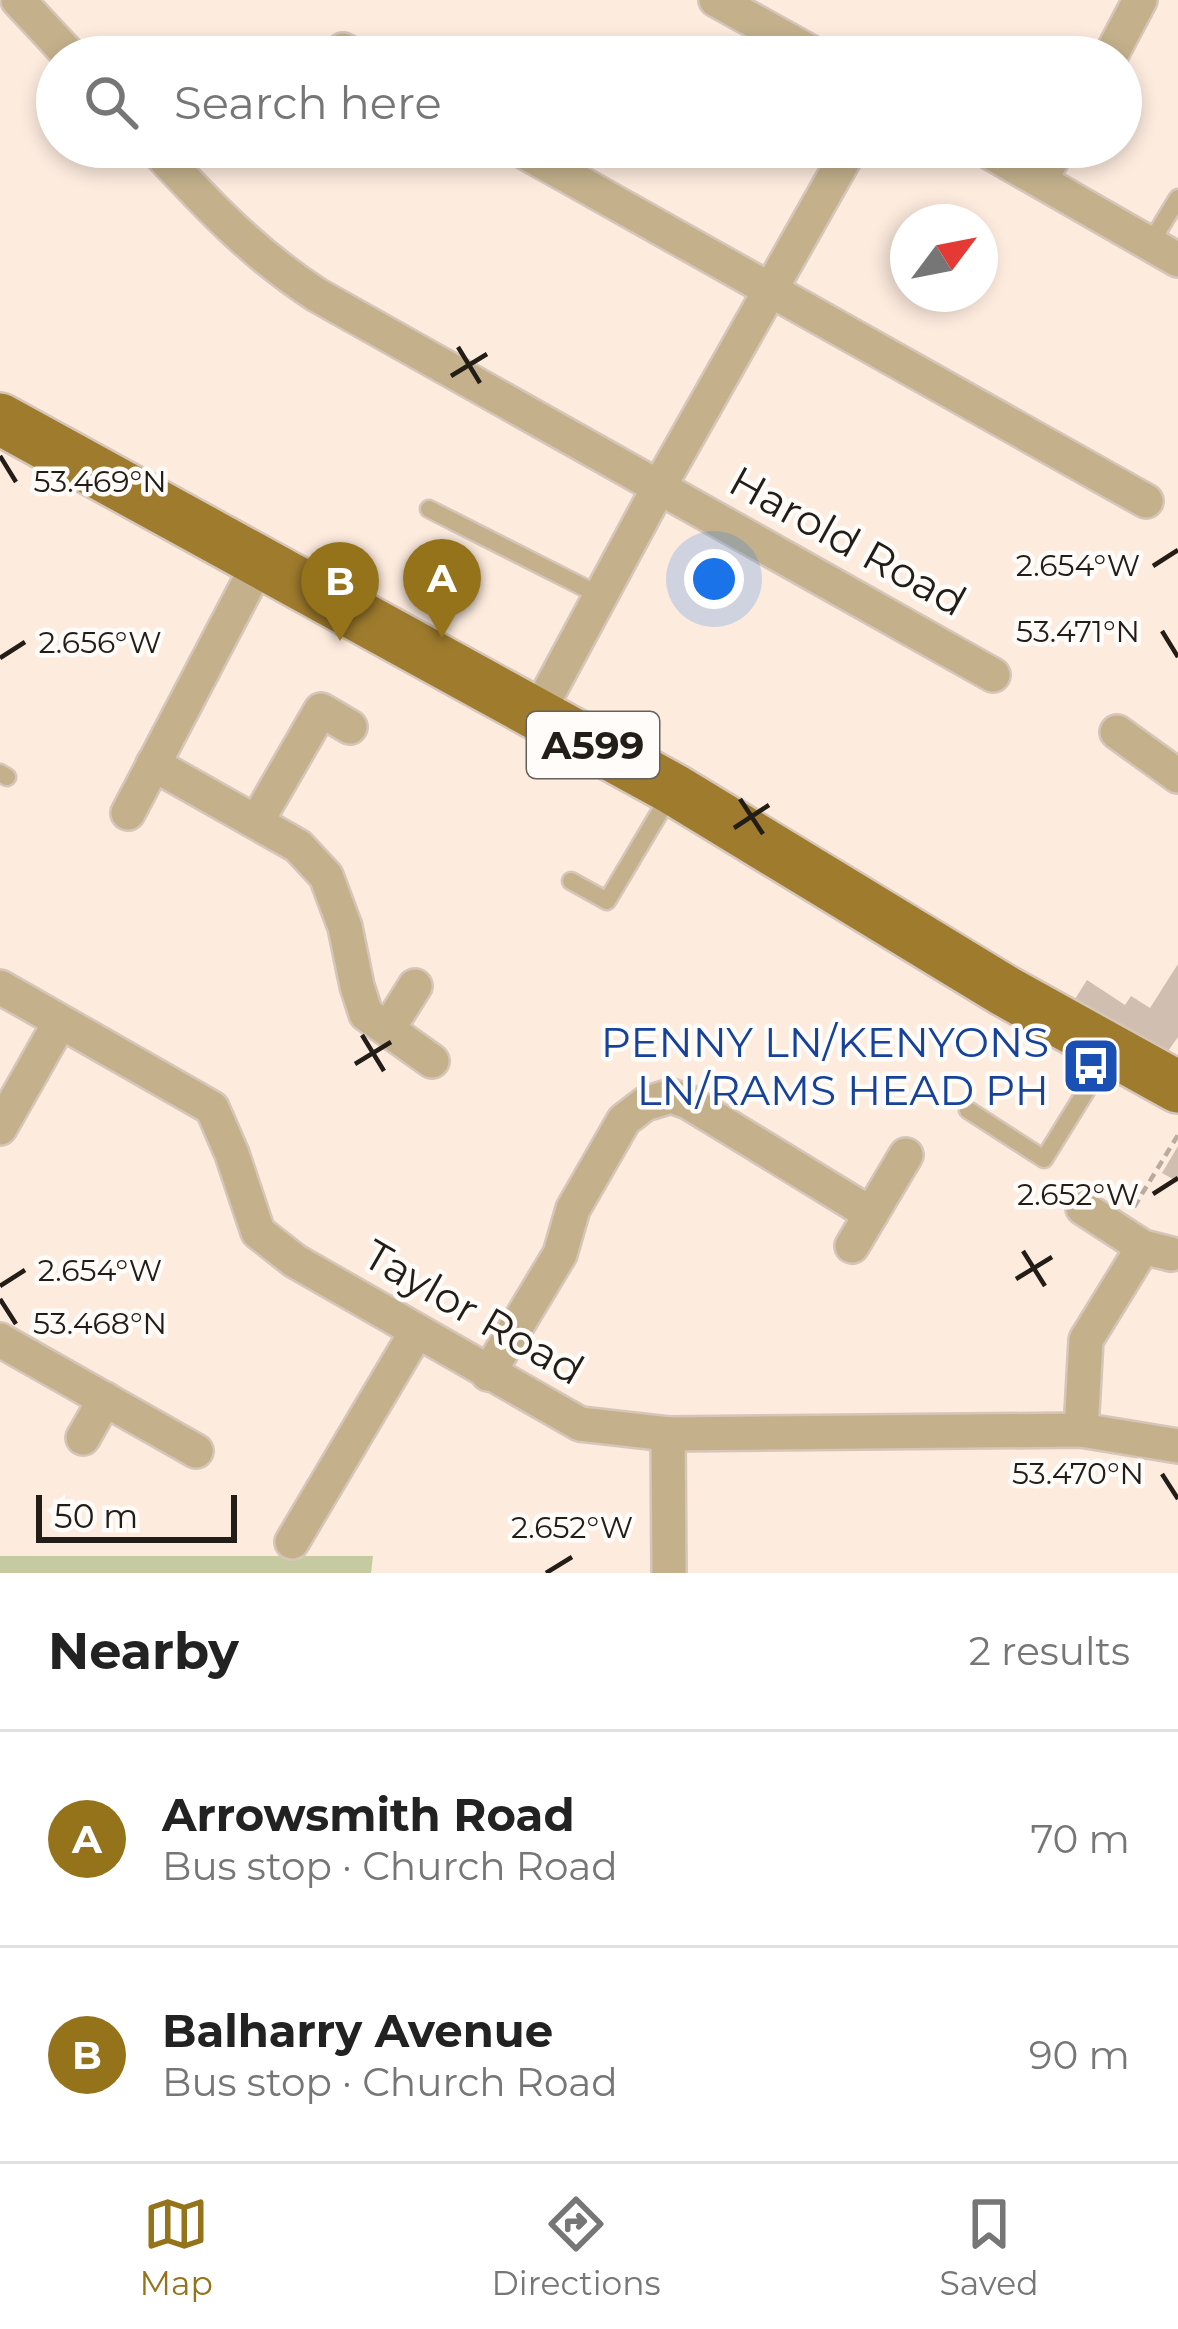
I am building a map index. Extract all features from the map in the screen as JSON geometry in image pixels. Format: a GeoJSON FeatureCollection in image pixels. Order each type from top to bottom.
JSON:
{"type":"FeatureCollection","features":[{"type":"Feature","properties":{"kind":"main road","name":"A599"},"geometry":{"type":"LineString","coordinates":[[0,418],[673,789],[1005,991],[1178,1087]]}},
{"type":"Feature","properties":{"kind":"street"},"geometry":{"type":"LineString","coordinates":[[18,0],[51,36]]}},
{"type":"Feature","properties":{"kind":"street"},"geometry":{"type":"LineString","coordinates":[[716,0],[780,36]]}},
{"type":"Feature","properties":{"kind":"street"},"geometry":{"type":"LineString","coordinates":[[1121,36],[1140,0]]}},
{"type":"Feature","properties":{"kind":"street","name":"Harold Road"},"geometry":{"type":"LineString","coordinates":[[173,168],[226,225],[291,279],[993,675]]}},
{"type":"Feature","properties":{"kind":"street"},"geometry":{"type":"LineString","coordinates":[[554,168],[1146,501]]}},
{"type":"Feature","properties":{"kind":"street"},"geometry":{"type":"LineString","coordinates":[[537,714],[839,168]]}},
{"type":"Feature","properties":{"kind":"street"},"geometry":{"type":"LineString","coordinates":[[1019,168],[1164,252]]}},
{"type":"Feature","properties":{"kind":"street"},"geometry":{"type":"LineString","coordinates":[[1040,180],[1047,168]]}},
{"type":"Feature","properties":{"kind":"street"},"geometry":{"type":"LineString","coordinates":[[128,813],[259,563]]}},
{"type":"Feature","properties":{"kind":"street"},"geometry":{"type":"LineString","coordinates":[[257,821],[321,710],[350,727]]}},
{"type":"Feature","properties":{"kind":"street"},"geometry":{"type":"LineString","coordinates":[[272,725],[302,743]]}},
{"type":"Feature","properties":{"kind":"street"},"geometry":{"type":"LineString","coordinates":[[1116,734],[1178,776]]}},
{"type":"Feature","properties":{"kind":"street"},"geometry":{"type":"LineString","coordinates":[[153,764],[298,846],[326,876],[345,927],[366,1014],[432,1061]]}},
{"type":"Feature","properties":{"kind":"street"},"geometry":{"type":"LineString","coordinates":[[388,1030],[416,986]]}},
{"type":"Feature","properties":{"kind":"street","name":"Taylor Road"},"geometry":{"type":"LineString","coordinates":[[0,987],[212,1108],[258,1232],[295,1261],[580,1424],[668,1434],[1081,1430],[1178,1446]]}},
{"type":"Feature","properties":{"kind":"street"},"geometry":{"type":"LineString","coordinates":[[0,1128],[60,1022]]}},
{"type":"Feature","properties":{"kind":"street"},"geometry":{"type":"LineString","coordinates":[[488,1373],[560,1254],[573,1209],[624,1120],[645,1105],[671,1096],[688,1102],[871,1214]]}},
{"type":"Feature","properties":{"kind":"street"},"geometry":{"type":"LineString","coordinates":[[852,1246],[906,1155]]}},
{"type":"Feature","properties":{"kind":"street"},"geometry":{"type":"LineString","coordinates":[[1081,1430],[1086,1340],[1153,1248],[1083,1208]]}},
{"type":"Feature","properties":{"kind":"street"},"geometry":{"type":"LineString","coordinates":[[292,1542],[417,1330]]}},
{"type":"Feature","properties":{"kind":"street"},"geometry":{"type":"LineString","coordinates":[[0,1340],[196,1451]]}},
{"type":"Feature","properties":{"kind":"street"},"geometry":{"type":"LineString","coordinates":[[83,1438],[105,1400]]}},
{"type":"Feature","properties":{"kind":"street"},"geometry":{"type":"LineString","coordinates":[[668,1434],[669,1573]]}},
{"type":"Feature","properties":{"kind":"lane"},"geometry":{"type":"LineString","coordinates":[[1164,252],[1178,198]]}},
{"type":"Feature","properties":{"kind":"lane"},"geometry":{"type":"LineString","coordinates":[[429,509],[601,596]]}},
{"type":"Feature","properties":{"kind":"lane"},"geometry":{"type":"LineString","coordinates":[[571,881],[607,901],[673,789]]}},
{"type":"Feature","properties":{"kind":"lane"},"geometry":{"type":"LineString","coordinates":[[968,1110],[1044,1159],[1110,1052]]}},
{"type":"Feature","properties":{"kind":"path"},"geometry":{"type":"LineString","coordinates":[[1153,1248],[1178,1135]]}},
{"type":"Feature","properties":{"kind":"green space"},"geometry":{"type":"Polygon","coordinates":[[[0,1556],[373,1556],[371,1573],[0,1573],[0,1556]]]}},
{"type":"Feature","properties":{"kind":"building"},"geometry":{"type":"Polygon","coordinates":[[[1178,964],[1178,1037],[1158,1065],[1065,1015],[1087,980],[1125,1005],[1131,996],[1150,1008],[1178,964]]]}},
{"type":"Feature","properties":{"kind":"building"},"geometry":{"type":"Polygon","coordinates":[[[1178,1146],[1178,1182],[1162,1173],[1178,1146]]]}},
{"type":"Feature","properties":{"kind":"place","name":"Arrowsmith Road"},"geometry":{"type":"Point","coordinates":[442,638]}},
{"type":"Feature","properties":{"kind":"place","name":"Balharry Avenue"},"geometry":{"type":"Point","coordinates":[340,641]}},
{"type":"Feature","properties":{"kind":"place","name":"PENNY LN/KENYONS LN/RAMS HEAD PH"},"geometry":{"type":"Point","coordinates":[1091,1066]}}]}
